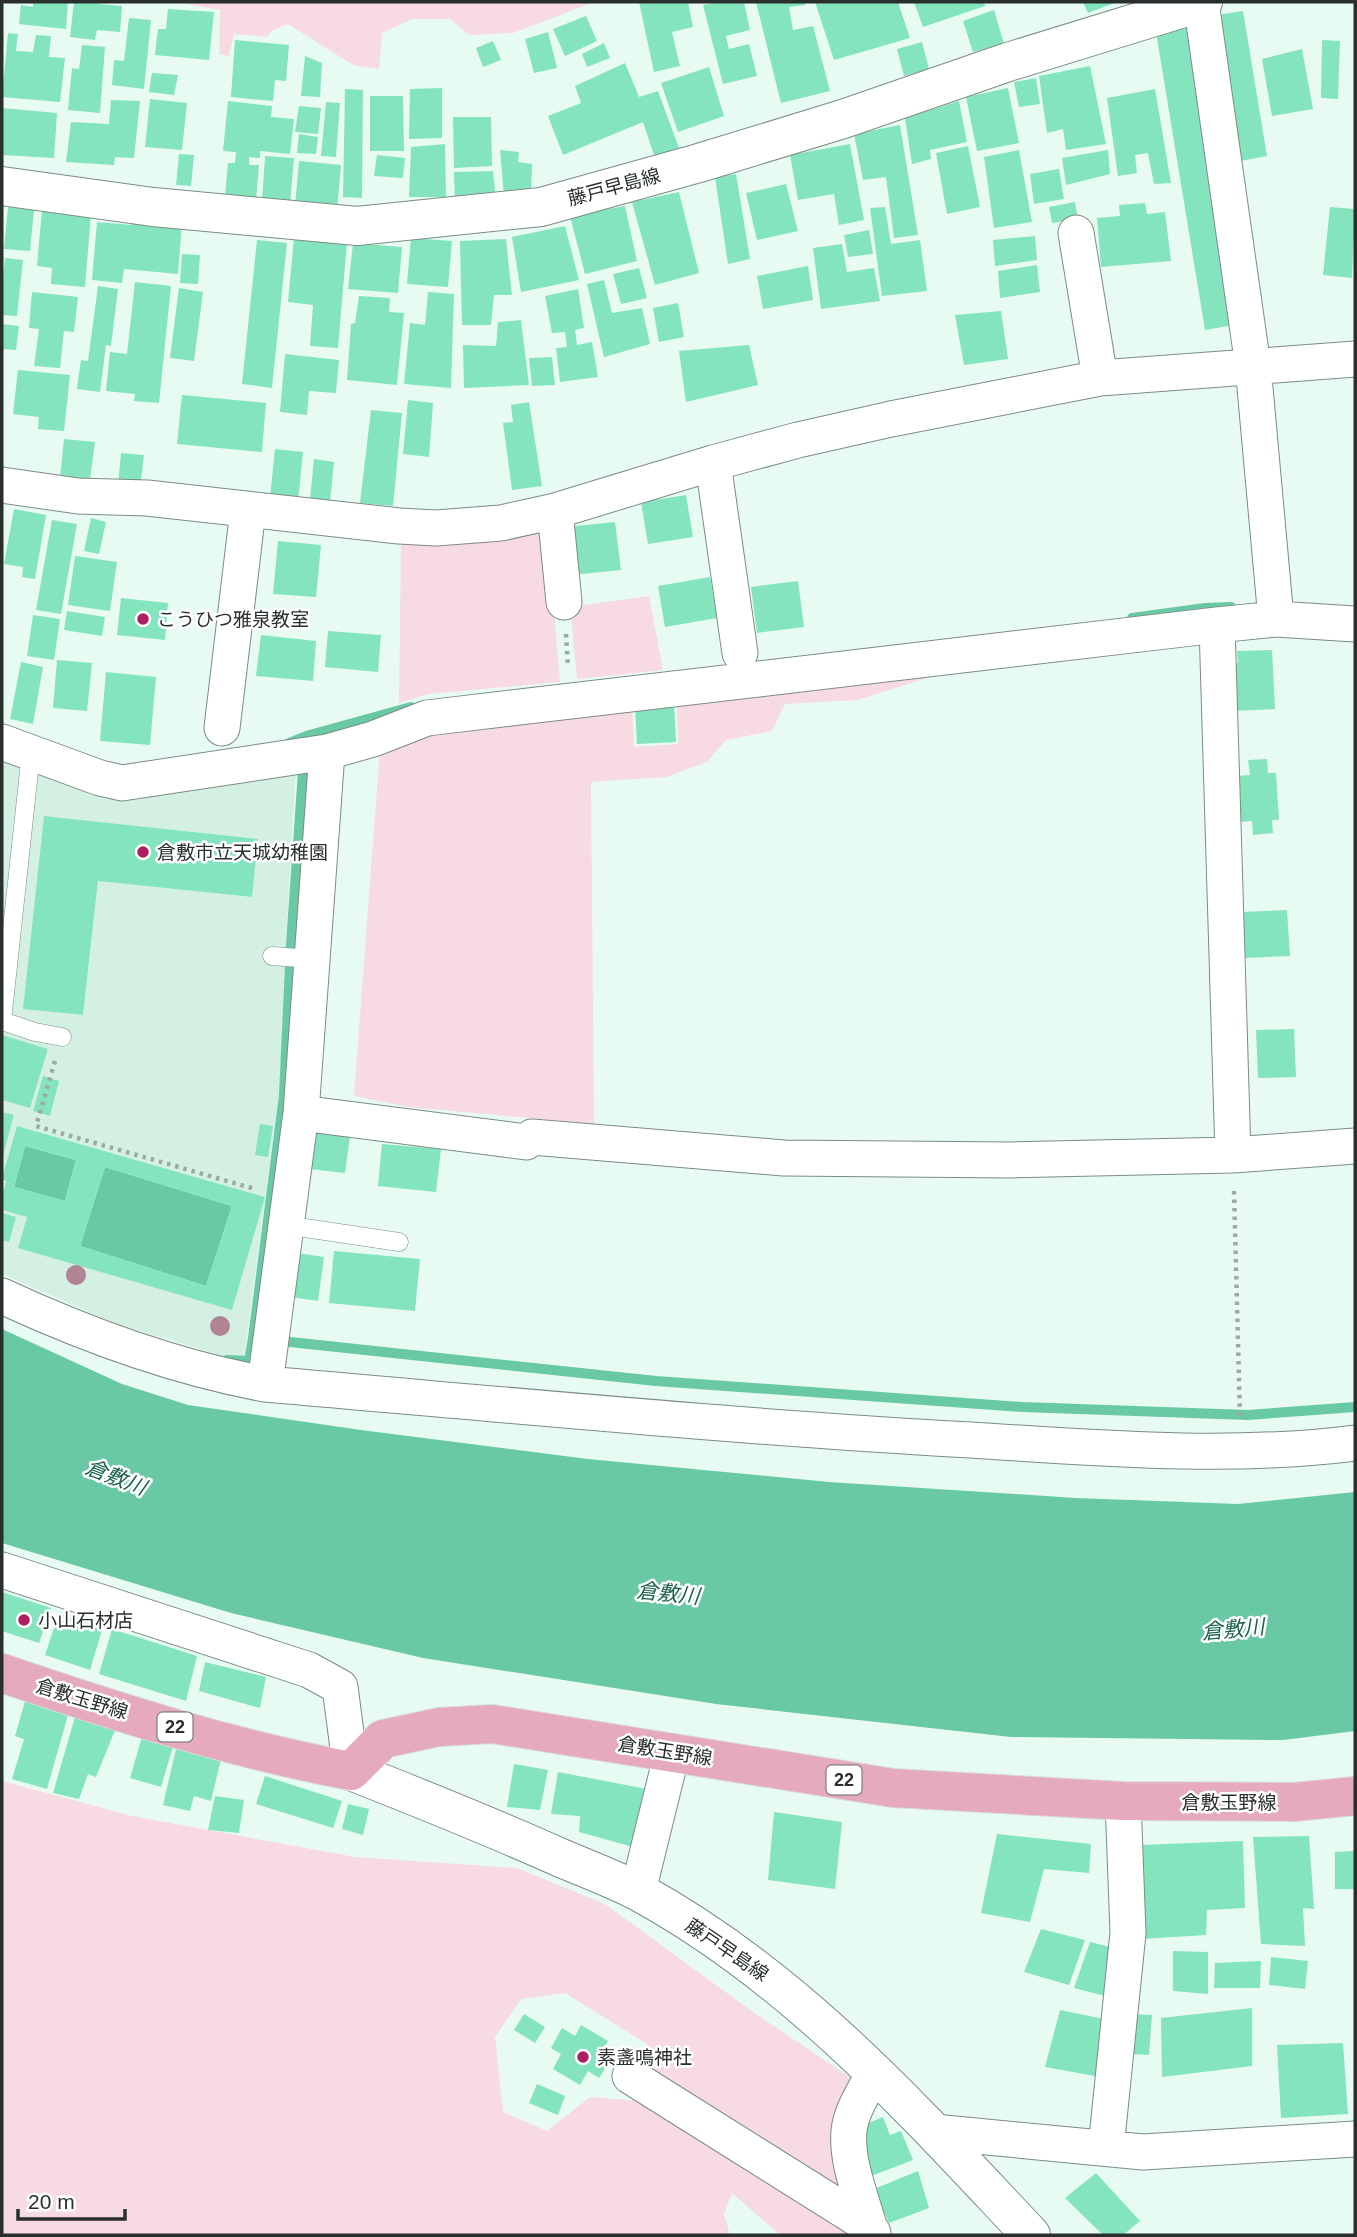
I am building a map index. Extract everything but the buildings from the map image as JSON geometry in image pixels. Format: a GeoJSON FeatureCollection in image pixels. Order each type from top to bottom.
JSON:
{"type":"FeatureCollection","features":[{"type":"Feature","properties":{"kind":"main road","name":"藤戸早島線"},"geometry":{"type":"LineString","coordinates":[[2,186],[153,207],[357,226],[541,207],[804,131],[1008,62],[1202,2]]}},
{"type":"Feature","properties":{"kind":"main road","name":"倉敷玉野線"},"geometry":{"type":"LineString","coordinates":[[2,1673],[202,1735],[304,1762],[351,1771],[383,1739],[439,1727],[492,1724],[893,1787],[1123,1801],[1294,1802],[1355,1796]]}},
{"type":"Feature","properties":{"kind":"main road","name":"藤戸早島線"},"geometry":{"type":"LineString","coordinates":[[351,1771],[471,1818],[638,1891],[707,1934],[772,1979],[876,2071],[1031,2235]]}},
{"type":"Feature","properties":{"kind":"street"},"geometry":{"type":"LineString","coordinates":[[1202,2],[1253,366],[1275,610]]}},
{"type":"Feature","properties":{"kind":"street"},"geometry":{"type":"LineString","coordinates":[[1076,233],[1100,378]]}},
{"type":"Feature","properties":{"kind":"street"},"geometry":{"type":"LineString","coordinates":[[2,485],[78,496],[147,498],[399,526],[436,528],[501,523],[555,511],[798,440],[1100,378],[1355,359]]}},
{"type":"Feature","properties":{"kind":"street"},"geometry":{"type":"LineString","coordinates":[[713,463],[740,653]]}},
{"type":"Feature","properties":{"kind":"street"},"geometry":{"type":"LineString","coordinates":[[222,728],[248,510]]}},
{"type":"Feature","properties":{"kind":"street"},"geometry":{"type":"LineString","coordinates":[[555,511],[564,602]]}},
{"type":"Feature","properties":{"kind":"street"},"geometry":{"type":"LineString","coordinates":[[16,747],[100,778],[122,783],[327,752],[427,718],[1217,625],[1275,610],[1355,624]]}},
{"type":"Feature","properties":{"kind":"street"},"geometry":{"type":"LineString","coordinates":[[1217,625],[1232,1144]]}},
{"type":"Feature","properties":{"kind":"street"},"geometry":{"type":"LineString","coordinates":[[265,1384],[301,1113],[291,957],[327,752]]}},
{"type":"Feature","properties":{"kind":"street"},"geometry":{"type":"LineString","coordinates":[[301,1113],[526,1142],[532,1137],[784,1158],[1010,1160],[1232,1144],[1355,1146]]}},
{"type":"Feature","properties":{"kind":"street"},"geometry":{"type":"LineString","coordinates":[[2,1296],[57,1322],[143,1353],[265,1384],[898,1436],[1077,1446],[1241,1451],[1355,1443]]}},
{"type":"Feature","properties":{"kind":"street"},"geometry":{"type":"LineString","coordinates":[[2,1570],[309,1670],[340,1687],[351,1771]]}},
{"type":"Feature","properties":{"kind":"street"},"geometry":{"type":"LineString","coordinates":[[638,1891],[672,1753]]}},
{"type":"Feature","properties":{"kind":"street"},"geometry":{"type":"LineString","coordinates":[[1106,2148],[1128,1933],[1123,1801]]}},
{"type":"Feature","properties":{"kind":"street"},"geometry":{"type":"LineString","coordinates":[[872,2231],[852,2171],[849,2131],[854,2112],[876,2071]]}},
{"type":"Feature","properties":{"kind":"street"},"geometry":{"type":"LineString","coordinates":[[630,2076],[872,2231]]}},
{"type":"Feature","properties":{"kind":"street"},"geometry":{"type":"LineString","coordinates":[[934,2133],[1143,2152],[1355,2140]]}},
{"type":"Feature","properties":{"kind":"lane"},"geometry":{"type":"LineString","coordinates":[[16,747],[2,1021],[35,1032],[62,1037]]}},
{"type":"Feature","properties":{"kind":"lane"},"geometry":{"type":"LineString","coordinates":[[285,1225],[399,1242]]}},
{"type":"Feature","properties":{"kind":"path"},"geometry":{"type":"LineString","coordinates":[[564,602],[569,681]]}},
{"type":"Feature","properties":{"kind":"path"},"geometry":{"type":"LineString","coordinates":[[62,1037],[36,1126],[267,1191]]}},
{"type":"Feature","properties":{"kind":"path"},"geometry":{"type":"LineString","coordinates":[[1232,1144],[1240,1409]]}},
{"type":"Feature","properties":{"kind":"shaded area"},"geometry":{"type":"Polygon","coordinates":[[[175,2],[594,2],[513,33],[469,35],[450,19],[412,19],[382,33],[379,69],[353,65],[288,24],[271,31],[267,37],[234,34],[229,56],[219,54],[220,10],[175,2]]]}},
{"type":"Feature","properties":{"kind":"shaded area"},"geometry":{"type":"Polygon","coordinates":[[[544,529],[560,682],[429,694],[399,703],[401,540],[544,529]]]}},
{"type":"Feature","properties":{"kind":"shaded area"},"geometry":{"type":"Polygon","coordinates":[[[649,596],[663,670],[577,679],[570,607],[649,596]]]}},
{"type":"Feature","properties":{"kind":"shaded area"},"geometry":{"type":"Polygon","coordinates":[[[956,669],[857,700],[785,704],[772,731],[726,740],[707,762],[666,777],[591,782],[594,1124],[408,1107],[354,1096],[380,749],[389,740],[632,707],[634,747],[678,744],[677,701],[956,669]]]}},
{"type":"Feature","properties":{"kind":"shaded area"},"geometry":{"type":"Polygon","coordinates":[[[2,755],[97,792],[296,768],[280,1085],[244,1358],[223,1356],[114,1323],[2,1274],[2,1240],[9,1242],[16,1217],[2,1213],[2,1210],[27,1217],[18,1247],[232,1309],[264,1197],[17,1126],[2,1178],[2,1159],[14,1116],[2,1112],[2,1100],[30,1108],[48,1050],[2,1035],[2,755]],[[44,816],[24,1009],[83,1015],[98,881],[251,897],[258,839],[44,816]]]}},
{"type":"Feature","properties":{"kind":"shaded area"},"geometry":{"type":"Polygon","coordinates":[[[2,1781],[132,1816],[355,1857],[517,1868],[605,1904],[753,2012],[854,2080],[844,2193],[656,2077],[647,2044],[565,1993],[521,1999],[495,2037],[503,2112],[547,2131],[590,2097],[641,2101],[858,2235],[780,2235],[732,2193],[724,2214],[730,2235],[2,2235],[2,1781]]]}},
{"type":"Feature","properties":{"kind":"water"},"geometry":{"type":"Polygon","coordinates":[[[25,1146],[76,1160],[65,1201],[14,1187],[25,1146]]]}},
{"type":"Feature","properties":{"kind":"water"},"geometry":{"type":"Polygon","coordinates":[[[105,1167],[232,1206],[206,1286],[80,1246],[105,1167]]]}},
{"type":"Feature","properties":{"kind":"water","name":"倉敷川"},"geometry":{"type":"Polygon","coordinates":[[[2,1329],[122,1384],[188,1405],[588,1459],[829,1482],[1076,1498],[1238,1504],[1355,1492],[1355,1731],[1283,1740],[1011,1737],[716,1704],[423,1658],[231,1613],[2,1543],[2,1329]]]}},
{"type":"Feature","properties":{"kind":"waterway"},"geometry":{"type":"LineString","coordinates":[[1132,618],[1231,607]]}},
{"type":"Feature","properties":{"kind":"waterway"},"geometry":{"type":"LineString","coordinates":[[289,743],[411,707]]}},
{"type":"Feature","properties":{"kind":"waterway"},"geometry":{"type":"LineString","coordinates":[[227,1360],[249,1361],[253,1338],[284,1095],[303,771]]}},
{"type":"Feature","properties":{"kind":"waterway"},"geometry":{"type":"LineString","coordinates":[[253,1338],[656,1381],[1023,1407],[1248,1415],[1355,1407]]}},
{"type":"Feature","properties":{"kind":"place","name":"こうひつ雅泉教室"},"geometry":{"type":"Point","coordinates":[143,619]}},
{"type":"Feature","properties":{"kind":"place","name":"倉敷市立天城幼稚園"},"geometry":{"type":"Point","coordinates":[143,852]}},
{"type":"Feature","properties":{"kind":"place","name":"小山石材店"},"geometry":{"type":"Point","coordinates":[24,1620]}},
{"type":"Feature","properties":{"kind":"place","name":"素盞鳴神社"},"geometry":{"type":"Point","coordinates":[583,2057]}}]}
